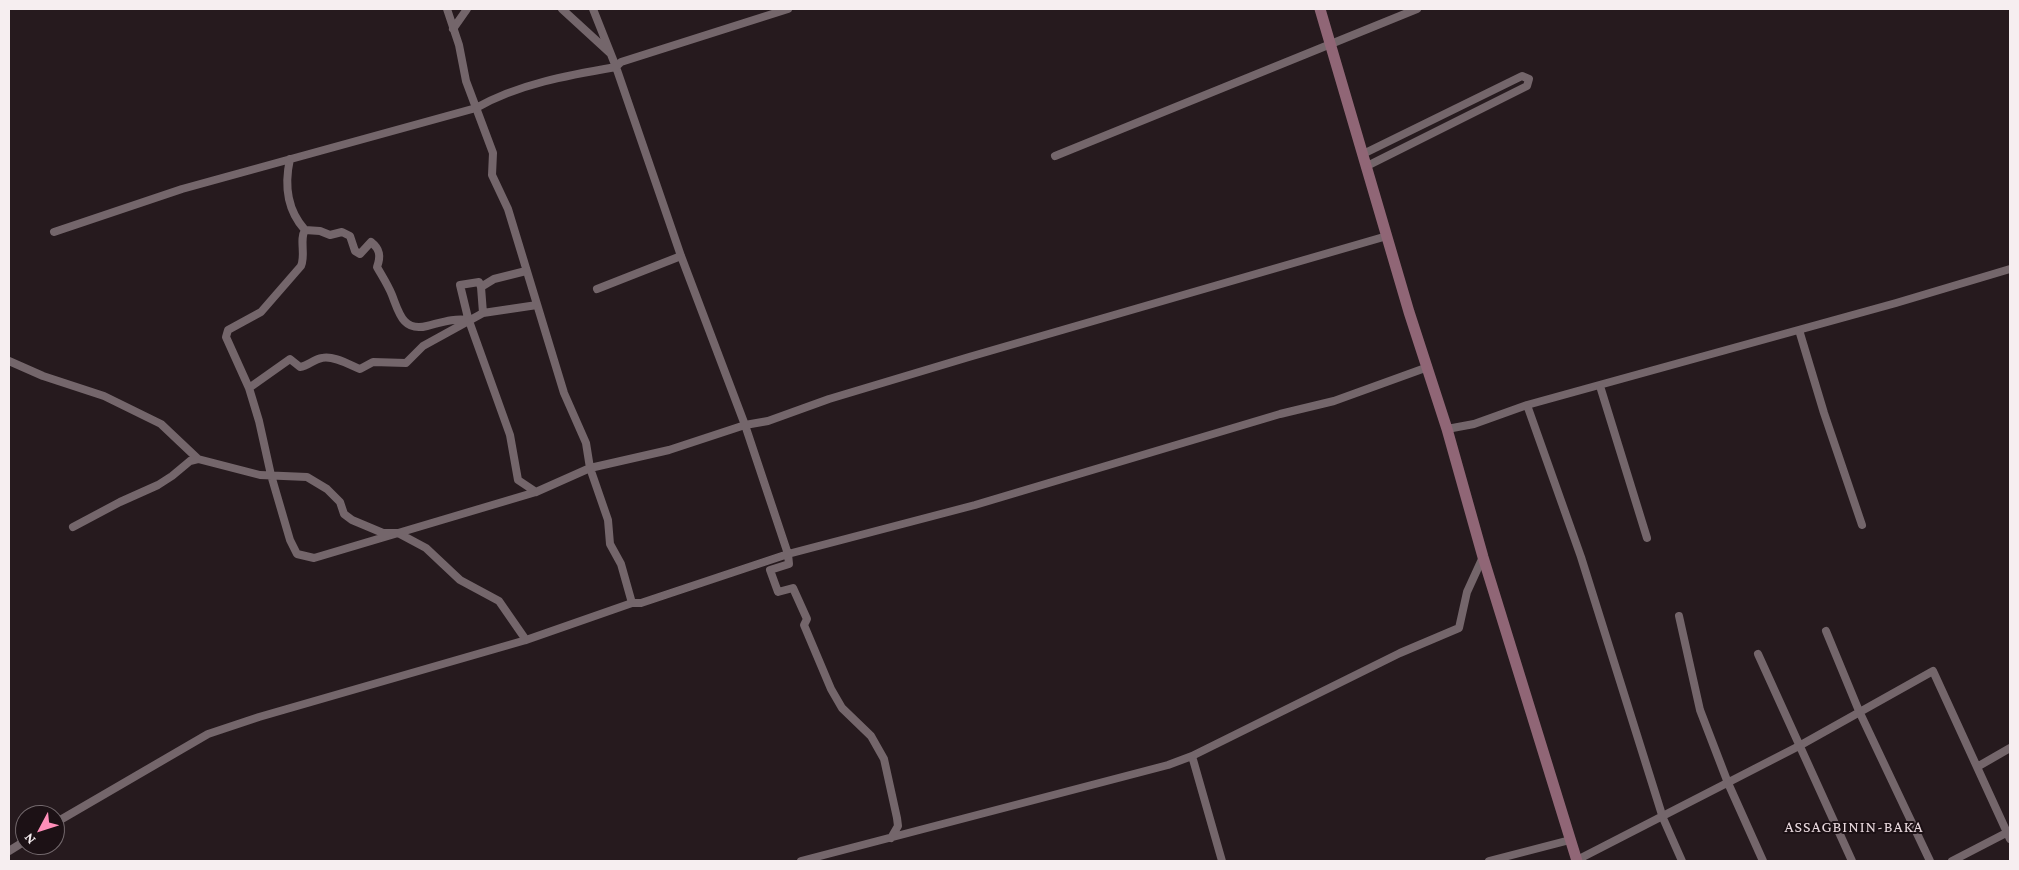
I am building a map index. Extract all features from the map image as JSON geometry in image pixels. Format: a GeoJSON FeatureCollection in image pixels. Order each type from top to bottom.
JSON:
{"type":"FeatureCollection","features":[{"type":"Feature","properties":{"kind":"street"},"geometry":{"type":"LineString","coordinates":[[447,9],[466,81],[493,153],[492,175],[508,209],[564,394],[586,442],[590,468],[608,520],[610,544],[621,564],[632,603]]}},
{"type":"Feature","properties":{"kind":"street"},"geometry":{"type":"LineString","coordinates":[[453,29],[467,9]]}},
{"type":"Feature","properties":{"kind":"street"},"geometry":{"type":"LineString","coordinates":[[562,9],[611,54]]}},
{"type":"Feature","properties":{"kind":"street"},"geometry":{"type":"LineString","coordinates":[[593,9],[616,66],[681,256],[745,425],[788,554],[788,564],[770,570],[778,592],[793,588],[798,594],[808,618],[804,625],[831,689],[842,708],[878,745],[895,802],[898,826],[891,838]]}},
{"type":"Feature","properties":{"kind":"street"},"geometry":{"type":"LineString","coordinates":[[54,232],[182,189],[476,108],[495,98],[577,73],[616,66],[621,62],[788,9]]}},
{"type":"Feature","properties":{"kind":"street"},"geometry":{"type":"LineString","coordinates":[[1320,9],[1387,236],[1447,429],[1483,557],[1577,861],[1799,746],[1934,671],[2009,834],[1952,861]]}},
{"type":"Feature","properties":{"kind":"street"},"geometry":{"type":"LineString","coordinates":[[1055,156],[1330,46],[1416,9]]}},
{"type":"Feature","properties":{"kind":"street"},"geometry":{"type":"LineString","coordinates":[[1364,154],[1522,76],[1528,79],[1527,86],[1367,166]]}},
{"type":"Feature","properties":{"kind":"street"},"geometry":{"type":"LineString","coordinates":[[290,159],[286,174],[293,217],[305,230],[320,231],[330,235],[342,232],[350,236],[355,251],[360,254],[372,242],[378,247],[380,259],[377,267],[392,294],[398,316],[404,323],[415,328],[426,327],[448,319],[469,320]]}},
{"type":"Feature","properties":{"kind":"street"},"geometry":{"type":"LineString","coordinates":[[305,230],[302,235],[304,260],[301,266],[261,312],[228,330],[226,338],[249,388],[259,420],[271,476],[290,540],[297,554],[314,558],[536,492],[590,468],[669,450],[745,425],[768,421],[829,399],[1387,236]]}},
{"type":"Feature","properties":{"kind":"street"},"geometry":{"type":"LineString","coordinates":[[597,289],[681,256]]}},
{"type":"Feature","properties":{"kind":"street"},"geometry":{"type":"LineString","coordinates":[[1447,429],[1474,424],[1527,405],[1799,330],[2010,269]]}},
{"type":"Feature","properties":{"kind":"street"},"geometry":{"type":"LineString","coordinates":[[482,287],[494,278],[526,271]]}},
{"type":"Feature","properties":{"kind":"street"},"geometry":{"type":"LineString","coordinates":[[483,313],[482,287],[479,282],[460,285],[469,320],[510,435],[518,480],[536,492]]}},
{"type":"Feature","properties":{"kind":"street"},"geometry":{"type":"LineString","coordinates":[[249,388],[290,359],[300,367],[310,365],[320,358],[329,358],[360,369],[374,362],[406,363],[423,346],[483,313],[537,305]]}},
{"type":"Feature","properties":{"kind":"street"},"geometry":{"type":"LineString","coordinates":[[1799,330],[1862,525]]}},
{"type":"Feature","properties":{"kind":"street"},"geometry":{"type":"LineString","coordinates":[[9,361],[43,376],[104,396],[161,424],[198,459]]}},
{"type":"Feature","properties":{"kind":"street"},"geometry":{"type":"LineString","coordinates":[[65,817],[208,734],[259,717],[526,640],[632,603],[641,603],[788,554],[975,505],[1280,414],[1334,401],[1428,367]]}},
{"type":"Feature","properties":{"kind":"street"},"geometry":{"type":"LineString","coordinates":[[1600,386],[1647,538]]}},
{"type":"Feature","properties":{"kind":"street"},"geometry":{"type":"LineString","coordinates":[[1527,405],[1581,558],[1662,818],[1682,861]]}},
{"type":"Feature","properties":{"kind":"street"},"geometry":{"type":"LineString","coordinates":[[73,527],[153,487],[172,476],[190,461],[198,459],[260,475],[307,477],[327,489],[340,502],[344,514],[352,520],[383,533],[398,533],[426,548],[460,580],[499,601],[526,640]]}},
{"type":"Feature","properties":{"kind":"street"},"geometry":{"type":"LineString","coordinates":[[801,861],[1168,765],[1192,756],[1400,653],[1459,628],[1467,592],[1483,557]]}},
{"type":"Feature","properties":{"kind":"street"},"geometry":{"type":"LineString","coordinates":[[1679,616],[1700,710],[1728,783],[1763,861]]}},
{"type":"Feature","properties":{"kind":"street"},"geometry":{"type":"LineString","coordinates":[[1826,631],[1859,711],[1930,861]]}},
{"type":"Feature","properties":{"kind":"street"},"geometry":{"type":"LineString","coordinates":[[1758,654],[1852,861]]}},
{"type":"Feature","properties":{"kind":"street"},"geometry":{"type":"LineString","coordinates":[[1977,766],[2010,748]]}},
{"type":"Feature","properties":{"kind":"street"},"geometry":{"type":"LineString","coordinates":[[1192,756],[1222,861]]}},
{"type":"Feature","properties":{"kind":"street"},"geometry":{"type":"LineString","coordinates":[[1489,861],[1570,840]]}},
{"type":"Feature","properties":{"kind":"district","name":"ASSAGBININ-BAKA"},"geometry":{"type":"Point","coordinates":[1854,827]}}]}
